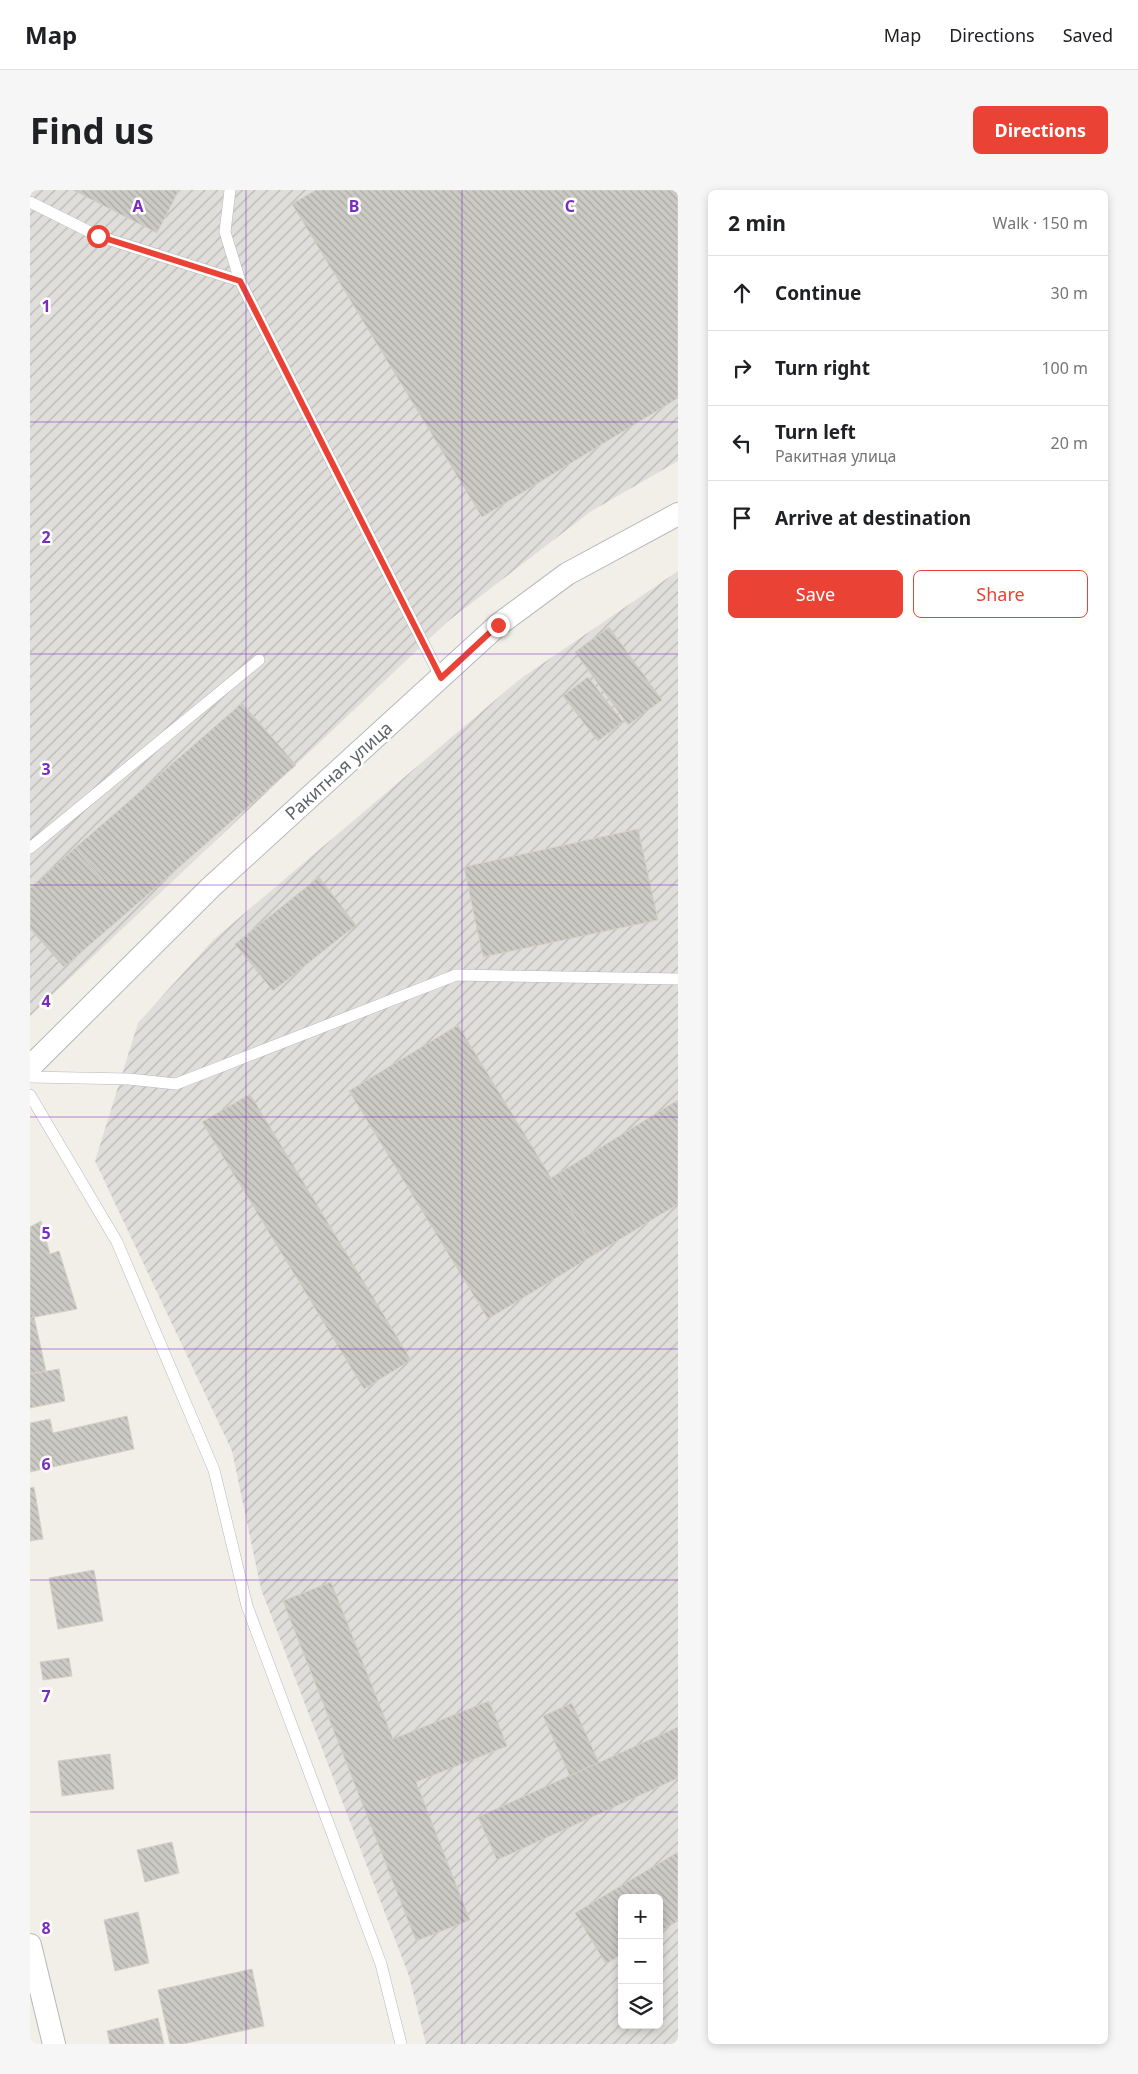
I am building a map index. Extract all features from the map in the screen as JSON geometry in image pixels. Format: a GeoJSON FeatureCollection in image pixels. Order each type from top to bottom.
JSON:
{"type":"FeatureCollection","features":[{"type":"Feature","properties":{"kind":"street","name":"Ракитная улица"},"geometry":{"type":"LineString","coordinates":[[30,1067],[210,888],[498,625],[567,574],[678,514]]}},
{"type":"Feature","properties":{"kind":"street"},"geometry":{"type":"LineString","coordinates":[[30,1945],[54,2044]]}},
{"type":"Feature","properties":{"kind":"lane"},"geometry":{"type":"LineString","coordinates":[[230,190],[225,232],[240,281],[441,678]]}},
{"type":"Feature","properties":{"kind":"lane"},"geometry":{"type":"LineString","coordinates":[[30,202],[98,236],[240,281]]}},
{"type":"Feature","properties":{"kind":"lane"},"geometry":{"type":"LineString","coordinates":[[30,848],[259,660]]}},
{"type":"Feature","properties":{"kind":"lane"},"geometry":{"type":"LineString","coordinates":[[30,1077],[129,1079],[176,1084],[456,975],[678,979]]}},
{"type":"Feature","properties":{"kind":"lane"},"geometry":{"type":"LineString","coordinates":[[30,1095],[117,1242],[214,1470],[247,1606],[381,1964],[401,2044]]}},
{"type":"Feature","properties":{"kind":"shaded area"},"geometry":{"type":"Polygon","coordinates":[[[30,190],[678,190],[678,461],[590,512],[447,622],[30,1016],[30,190]]]}},
{"type":"Feature","properties":{"kind":"shaded area"},"geometry":{"type":"Polygon","coordinates":[[[678,571],[678,2044],[426,2044],[409,1976],[261,1589],[232,1451],[95,1161],[138,1023],[213,940],[520,679],[678,571]]]}},
{"type":"Feature","properties":{"kind":"building"},"geometry":{"type":"Polygon","coordinates":[[[73,190],[179,190],[157,233],[73,190]]]}},
{"type":"Feature","properties":{"kind":"building"},"geometry":{"type":"Polygon","coordinates":[[[316,190],[678,190],[678,398],[482,517],[292,204],[316,190]]]}},
{"type":"Feature","properties":{"kind":"building"},"geometry":{"type":"Polygon","coordinates":[[[609,627],[662,700],[628,725],[575,652],[609,627]]]}},
{"type":"Feature","properties":{"kind":"building"},"geometry":{"type":"Polygon","coordinates":[[[588,677],[623,722],[598,741],[563,696],[588,677]]]}},
{"type":"Feature","properties":{"kind":"building"},"geometry":{"type":"Polygon","coordinates":[[[242,703],[296,765],[130,910],[75,848],[242,703]]]}},
{"type":"Feature","properties":{"kind":"building"},"geometry":{"type":"Polygon","coordinates":[[[638,829],[658,920],[483,957],[464,867],[638,829]]]}},
{"type":"Feature","properties":{"kind":"building"},"geometry":{"type":"Polygon","coordinates":[[[75,848],[130,910],[64,967],[30,929],[30,888],[75,848]]]}},
{"type":"Feature","properties":{"kind":"building"},"geometry":{"type":"Polygon","coordinates":[[[319,877],[356,925],[273,991],[235,944],[319,877]]]}},
{"type":"Feature","properties":{"kind":"building"},"geometry":{"type":"Polygon","coordinates":[[[458,1025],[597,1253],[488,1319],[349,1091],[458,1025]]]}},
{"type":"Feature","properties":{"kind":"building"},"geometry":{"type":"Polygon","coordinates":[[[250,1094],[411,1360],[364,1389],[202,1122],[250,1094]]]}},
{"type":"Feature","properties":{"kind":"building"},"geometry":{"type":"Polygon","coordinates":[[[678,1100],[678,1204],[597,1253],[551,1178],[678,1100]]]}},
{"type":"Feature","properties":{"kind":"building"},"geometry":{"type":"Polygon","coordinates":[[[41,1221],[50,1254],[59,1251],[77,1309],[30,1318],[30,1227],[41,1221]]]}},
{"type":"Feature","properties":{"kind":"building"},"geometry":{"type":"Polygon","coordinates":[[[34,1317],[46,1371],[30,1374],[30,1318],[34,1317]]]}},
{"type":"Feature","properties":{"kind":"building"},"geometry":{"type":"Polygon","coordinates":[[[59,1369],[65,1401],[30,1408],[30,1374],[59,1369]]]}},
{"type":"Feature","properties":{"kind":"building"},"geometry":{"type":"Polygon","coordinates":[[[127,1416],[134,1449],[30,1472],[30,1423],[50,1419],[53,1433],[127,1416]]]}},
{"type":"Feature","properties":{"kind":"building"},"geometry":{"type":"Polygon","coordinates":[[[34,1487],[43,1539],[30,1541],[30,1488],[34,1487]]]}},
{"type":"Feature","properties":{"kind":"building"},"geometry":{"type":"Polygon","coordinates":[[[94,1570],[103,1621],[58,1629],[49,1578],[94,1570]]]}},
{"type":"Feature","properties":{"kind":"building"},"geometry":{"type":"Polygon","coordinates":[[[331,1582],[393,1739],[489,1701],[507,1746],[416,1782],[470,1920],[416,1941],[283,1601],[331,1582]]]}},
{"type":"Feature","properties":{"kind":"building"},"geometry":{"type":"Polygon","coordinates":[[[69,1658],[72,1676],[43,1680],[40,1662],[69,1658]]]}},
{"type":"Feature","properties":{"kind":"building"},"geometry":{"type":"Polygon","coordinates":[[[572,1703],[599,1763],[570,1776],[543,1716],[572,1703]]]}},
{"type":"Feature","properties":{"kind":"building"},"geometry":{"type":"Polygon","coordinates":[[[678,1727],[678,1778],[497,1860],[478,1817],[678,1727]]]}},
{"type":"Feature","properties":{"kind":"building"},"geometry":{"type":"Polygon","coordinates":[[[110,1754],[114,1789],[62,1796],[58,1761],[110,1754]]]}},
{"type":"Feature","properties":{"kind":"building"},"geometry":{"type":"Polygon","coordinates":[[[172,1842],[179,1873],[145,1882],[137,1850],[172,1842]]]}},
{"type":"Feature","properties":{"kind":"building"},"geometry":{"type":"Polygon","coordinates":[[[678,1852],[678,1921],[663,1930],[663,1894],[618,1894],[618,1956],[606,1964],[575,1913],[678,1852]]]}},
{"type":"Feature","properties":{"kind":"building"},"geometry":{"type":"Polygon","coordinates":[[[138,1912],[149,1963],[115,1971],[104,1920],[138,1912]]]}},
{"type":"Feature","properties":{"kind":"building"},"geometry":{"type":"Polygon","coordinates":[[[252,1969],[264,2026],[183,2044],[170,2044],[158,1990],[252,1969]]]}},
{"type":"Feature","properties":{"kind":"building"},"geometry":{"type":"Polygon","coordinates":[[[158,2018],[164,2044],[110,2044],[107,2031],[158,2018]]]}},
{"type":"Feature","properties":{"kind":"route"},"geometry":{"type":"LineString","coordinates":[[98,236],[240,281],[441,678],[498,625]]}}]}
